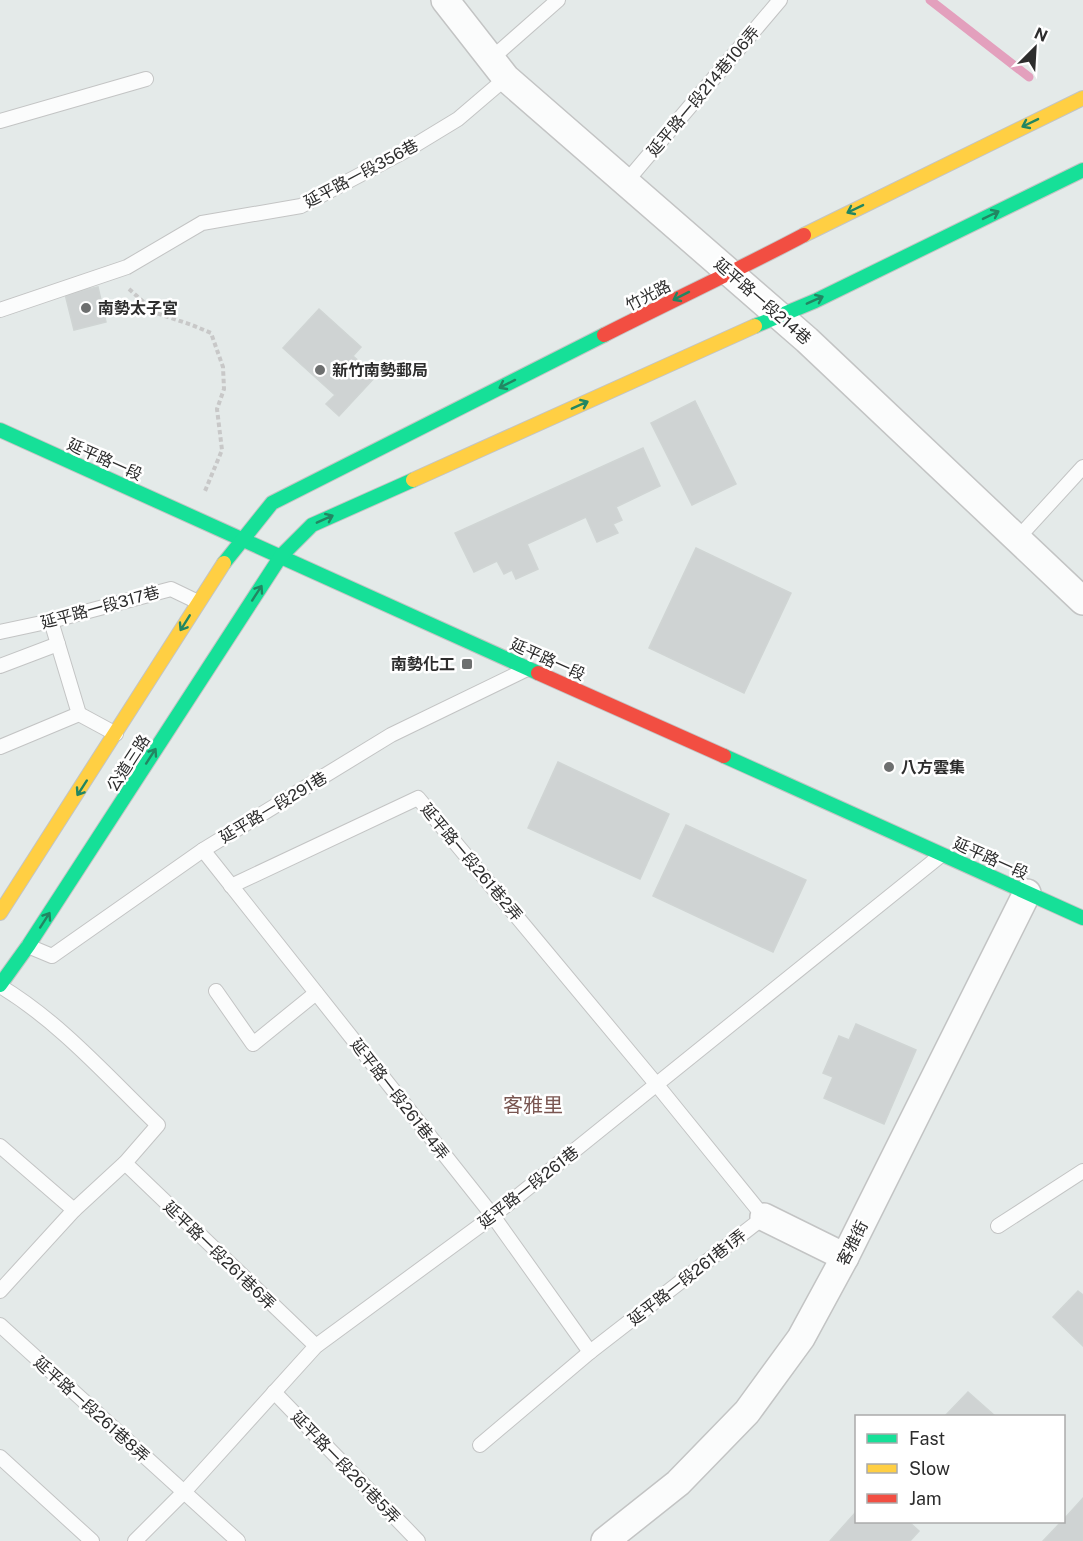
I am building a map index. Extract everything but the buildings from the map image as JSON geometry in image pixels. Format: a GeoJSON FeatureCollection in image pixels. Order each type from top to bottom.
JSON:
{"type":"FeatureCollection","features":[{"type":"Feature","properties":{"kind":"street","name":"延平路一段214巷"},"geometry":{"type":"LineString","coordinates":[[446,0],[499,68],[626,182],[733,273],[1083,601]]}},
{"type":"Feature","properties":{"kind":"street","name":"竹光路"},"geometry":{"type":"LineString","coordinates":[[241,539],[272,503],[692,291],[733,273],[806,233],[1083,98]]}},
{"type":"Feature","properties":{"kind":"street"},"geometry":{"type":"LineString","coordinates":[[281,556],[312,525],[814,301],[1083,170]]}},
{"type":"Feature","properties":{"kind":"street","name":"延平路一段"},"geometry":{"type":"LineString","coordinates":[[0,430],[1083,918]]}},
{"type":"Feature","properties":{"kind":"street","name":"公道三路"},"geometry":{"type":"LineString","coordinates":[[0,913],[198,602],[241,539]]}},
{"type":"Feature","properties":{"kind":"street","name":"公道三路"},"geometry":{"type":"LineString","coordinates":[[0,985],[28,946],[281,556]]}},
{"type":"Feature","properties":{"kind":"street","name":"客雅街"},"geometry":{"type":"LineString","coordinates":[[605,1541],[678,1483],[747,1412],[801,1338],[846,1257],[1028,892]]}},
{"type":"Feature","properties":{"kind":"street"},"geometry":{"type":"LineString","coordinates":[[764,1217],[846,1257]]}},
{"type":"Feature","properties":{"kind":"lane","name":"延平路一段356巷"},"geometry":{"type":"LineString","coordinates":[[0,309],[127,267],[202,223],[301,206],[407,150],[458,119],[558,0]]}},
{"type":"Feature","properties":{"kind":"lane","name":"延平路一段214巷106弄"},"geometry":{"type":"LineString","coordinates":[[626,182],[780,0]]}},
{"type":"Feature","properties":{"kind":"lane"},"geometry":{"type":"LineString","coordinates":[[0,121],[146,79]]}},
{"type":"Feature","properties":{"kind":"lane"},"geometry":{"type":"LineString","coordinates":[[1017,539],[1083,467]]}},
{"type":"Feature","properties":{"kind":"lane","name":"延平路一段317巷"},"geometry":{"type":"LineString","coordinates":[[0,632],[171,589],[198,602]]}},
{"type":"Feature","properties":{"kind":"lane"},"geometry":{"type":"LineString","coordinates":[[51,621],[79,714],[116,734]]}},
{"type":"Feature","properties":{"kind":"lane"},"geometry":{"type":"LineString","coordinates":[[0,666],[58,644]]}},
{"type":"Feature","properties":{"kind":"lane","name":"延平路一段291巷"},"geometry":{"type":"LineString","coordinates":[[28,946],[52,956],[203,850],[391,735],[529,668]]}},
{"type":"Feature","properties":{"kind":"lane"},"geometry":{"type":"LineString","coordinates":[[0,747],[79,714]]}},
{"type":"Feature","properties":{"kind":"lane","name":"延平路一段261巷2弄"},"geometry":{"type":"LineString","coordinates":[[231,886],[418,798],[657,1085]]}},
{"type":"Feature","properties":{"kind":"lane","name":"延平路一段261巷4弄"},"geometry":{"type":"LineString","coordinates":[[203,850],[493,1216],[590,1352]]}},
{"type":"Feature","properties":{"kind":"lane","name":"延平路一段261巷"},"geometry":{"type":"LineString","coordinates":[[135,1541],[184,1492],[316,1346],[493,1216],[942,854]]}},
{"type":"Feature","properties":{"kind":"lane"},"geometry":{"type":"LineString","coordinates":[[0,985],[22,999],[51,1023],[158,1125],[124,1163],[74,1210],[0,1291]]}},
{"type":"Feature","properties":{"kind":"lane"},"geometry":{"type":"LineString","coordinates":[[216,991],[253,1044],[316,993]]}},
{"type":"Feature","properties":{"kind":"lane","name":"延平路一段261巷1弄"},"geometry":{"type":"LineString","coordinates":[[480,1445],[590,1352],[764,1217],[657,1085]]}},
{"type":"Feature","properties":{"kind":"lane"},"geometry":{"type":"LineString","coordinates":[[0,1146],[74,1210]]}},
{"type":"Feature","properties":{"kind":"lane","name":"延平路一段261巷6弄"},"geometry":{"type":"LineString","coordinates":[[124,1163],[316,1346]]}},
{"type":"Feature","properties":{"kind":"lane"},"geometry":{"type":"LineString","coordinates":[[998,1226],[1083,1171]]}},
{"type":"Feature","properties":{"kind":"lane","name":"延平路一段261巷8弄"},"geometry":{"type":"LineString","coordinates":[[0,1325],[238,1541]]}},
{"type":"Feature","properties":{"kind":"lane","name":"延平路一段261巷5弄"},"geometry":{"type":"LineString","coordinates":[[274,1392],[418,1541]]}},
{"type":"Feature","properties":{"kind":"lane"},"geometry":{"type":"LineString","coordinates":[[0,1457],[92,1541]]}},
{"type":"Feature","properties":{"kind":"path"},"geometry":{"type":"LineString","coordinates":[[118,270],[130,291],[156,313],[211,333],[223,367],[224,389],[217,409],[222,450],[211,480],[191,516]]}},
{"type":"Feature","properties":{"kind":"waterway"},"geometry":{"type":"LineString","coordinates":[[930,0],[1029,77]]}},
{"type":"Feature","properties":{"kind":"traffic: fast"},"geometry":{"type":"LineString","coordinates":[[755,326],[815,301],[1083,170]]}},
{"type":"Feature","properties":{"kind":"traffic: fast"},"geometry":{"type":"LineString","coordinates":[[224,563],[272,503],[604,335]]}},
{"type":"Feature","properties":{"kind":"traffic: fast"},"geometry":{"type":"LineString","coordinates":[[0,430],[538,673]]}},
{"type":"Feature","properties":{"kind":"traffic: fast"},"geometry":{"type":"LineString","coordinates":[[0,985],[28,946],[281,556],[312,525],[413,480]]}},
{"type":"Feature","properties":{"kind":"traffic: fast"},"geometry":{"type":"LineString","coordinates":[[724,756],[1083,918]]}},
{"type":"Feature","properties":{"kind":"traffic: slow"},"geometry":{"type":"LineString","coordinates":[[804,235],[1083,98]]}},
{"type":"Feature","properties":{"kind":"traffic: slow"},"geometry":{"type":"LineString","coordinates":[[413,480],[755,326]]}},
{"type":"Feature","properties":{"kind":"traffic: slow"},"geometry":{"type":"LineString","coordinates":[[0,913],[224,563]]}},
{"type":"Feature","properties":{"kind":"traffic: jam"},"geometry":{"type":"LineString","coordinates":[[604,335],[804,235]]}},
{"type":"Feature","properties":{"kind":"traffic: jam"},"geometry":{"type":"LineString","coordinates":[[538,673],[724,756]]}},
{"type":"Feature","properties":{"kind":"place","name":"南勢太子宮"},"geometry":{"type":"Point","coordinates":[86,308]}},
{"type":"Feature","properties":{"kind":"place","name":"新竹南勢郵局"},"geometry":{"type":"Point","coordinates":[320,370]}},
{"type":"Feature","properties":{"kind":"place","name":"南勢化工"},"geometry":{"type":"Point","coordinates":[467,664]}},
{"type":"Feature","properties":{"kind":"place","name":"八方雲集"},"geometry":{"type":"Point","coordinates":[889,767]}},
{"type":"Feature","properties":{"kind":"district","name":"客雅里"},"geometry":{"type":"Point","coordinates":[533,1105]}}]}
